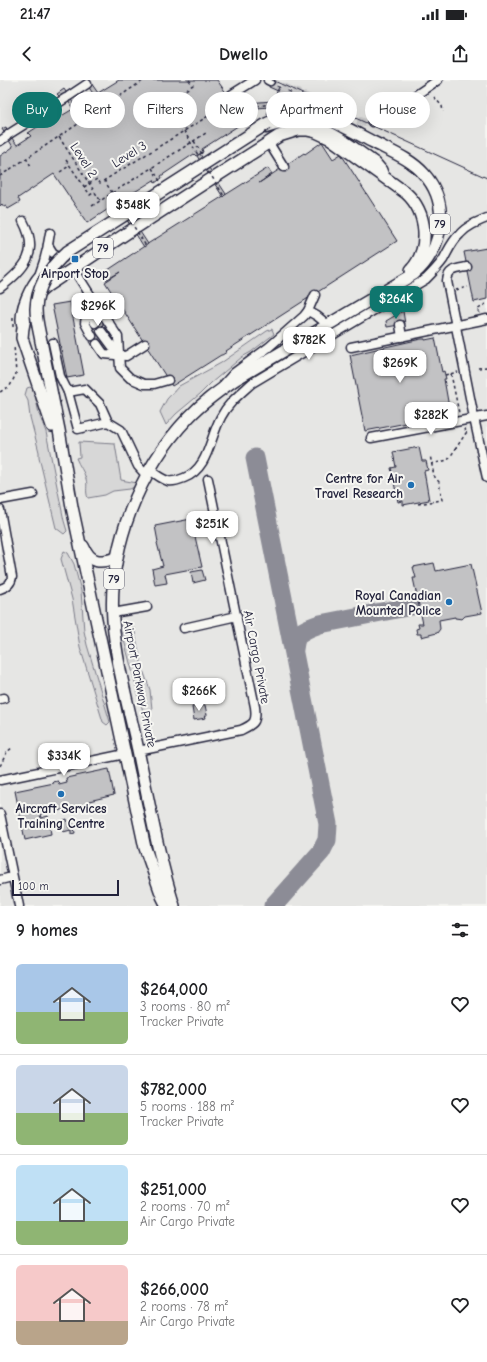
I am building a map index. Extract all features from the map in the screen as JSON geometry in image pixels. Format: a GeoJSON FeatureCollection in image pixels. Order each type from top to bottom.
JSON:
{"type":"FeatureCollection","features":[{"type":"Feature","properties":{"kind":"highway","name":"Airport Parkway Private"},"geometry":{"type":"LineString","coordinates":[[167,906],[145,848],[76,529],[37,319],[37,300],[44,280],[55,264],[67,252],[268,123],[284,117],[305,114],[324,118],[342,125],[405,159],[424,174],[434,189],[440,207],[440,227],[434,250],[424,265],[414,274],[241,376],[214,394],[195,411],[165,446],[136,496],[127,520],[117,558],[113,585],[113,614],[118,659],[160,855],[174,906]]}},
{"type":"Feature","properties":{"kind":"highway","name":"Airport Parkway Private"},"geometry":{"type":"LineString","coordinates":[[64,463],[22,338],[22,328],[28,309],[40,292],[134,226],[280,136],[290,132],[307,130],[316,132],[331,139],[412,198],[419,210],[423,224],[422,252],[409,273],[396,285]]}},
{"type":"Feature","properties":{"kind":"highway"},"geometry":{"type":"LineString","coordinates":[[76,529],[83,548],[91,558],[100,562],[117,558]]}},
{"type":"Feature","properties":{"kind":"highway"},"geometry":{"type":"LineString","coordinates":[[125,754],[138,751]]}},
{"type":"Feature","properties":{"kind":"street"},"geometry":{"type":"LineString","coordinates":[[236,92],[255,80]]}},
{"type":"Feature","properties":{"kind":"street"},"geometry":{"type":"LineString","coordinates":[[421,92],[438,80]]}},
{"type":"Feature","properties":{"kind":"street"},"geometry":{"type":"LineString","coordinates":[[3,138],[91,82]]}},
{"type":"Feature","properties":{"kind":"street"},"geometry":{"type":"LineString","coordinates":[[40,274],[62,258],[258,133],[279,125],[301,123],[314,125],[329,130],[376,162],[382,168],[386,179]]}},
{"type":"Feature","properties":{"kind":"street"},"geometry":{"type":"LineString","coordinates":[[269,143],[284,167]]}},
{"type":"Feature","properties":{"kind":"street"},"geometry":{"type":"LineString","coordinates":[[68,392],[85,389],[100,404],[108,422],[121,430],[138,466],[148,473],[167,481],[179,480],[191,475],[200,466],[204,460],[220,417],[232,401],[252,383],[426,279],[442,261],[460,233],[487,218]]}},
{"type":"Feature","properties":{"kind":"street"},"geometry":{"type":"LineString","coordinates":[[0,288],[19,272],[29,255],[31,246],[30,238],[23,221]]}},
{"type":"Feature","properties":{"kind":"street"},"geometry":{"type":"LineString","coordinates":[[22,328],[21,314],[23,304],[40,274],[45,260],[50,233]]}},
{"type":"Feature","properties":{"kind":"street"},"geometry":{"type":"LineString","coordinates":[[48,245],[53,253],[62,258]]}},
{"type":"Feature","properties":{"kind":"street"},"geometry":{"type":"LineString","coordinates":[[467,267],[452,270],[447,281],[457,325],[476,430],[487,478]]}},
{"type":"Feature","properties":{"kind":"street"},"geometry":{"type":"LineString","coordinates":[[73,268],[98,327],[118,355]]}},
{"type":"Feature","properties":{"kind":"street"},"geometry":{"type":"LineString","coordinates":[[214,394],[234,373],[269,347],[304,316],[317,293]]}},
{"type":"Feature","properties":{"kind":"street"},"geometry":{"type":"LineString","coordinates":[[88,306],[98,327],[104,354],[126,356],[144,344]]}},
{"type":"Feature","properties":{"kind":"street"},"geometry":{"type":"LineString","coordinates":[[88,306],[85,323],[98,327],[118,345],[120,368],[130,378],[144,384],[154,384],[168,380]]}},
{"type":"Feature","properties":{"kind":"street"},"geometry":{"type":"LineString","coordinates":[[309,308],[328,325]]}},
{"type":"Feature","properties":{"kind":"street"},"geometry":{"type":"LineString","coordinates":[[351,347],[457,325],[485,316]]}},
{"type":"Feature","properties":{"kind":"street"},"geometry":{"type":"LineString","coordinates":[[400,325],[402,337]]}},
{"type":"Feature","properties":{"kind":"street"},"geometry":{"type":"LineString","coordinates":[[53,343],[60,376],[68,392],[78,429],[108,422]]}},
{"type":"Feature","properties":{"kind":"street"},"geometry":{"type":"LineString","coordinates":[[371,438],[487,416]]}},
{"type":"Feature","properties":{"kind":"street","name":"Air Cargo Private"},"geometry":{"type":"LineString","coordinates":[[138,751],[233,732],[249,726],[254,722],[256,714],[255,707],[208,479]]}},
{"type":"Feature","properties":{"kind":"street"},"geometry":{"type":"LineString","coordinates":[[0,500],[33,494]]}},
{"type":"Feature","properties":{"kind":"street"},"geometry":{"type":"LineString","coordinates":[[0,510],[12,577],[7,587],[0,589]]}},
{"type":"Feature","properties":{"kind":"street"},"geometry":{"type":"LineString","coordinates":[[113,614],[147,607]]}},
{"type":"Feature","properties":{"kind":"street"},"geometry":{"type":"LineString","coordinates":[[184,628],[237,616]]}},
{"type":"Feature","properties":{"kind":"street"},"geometry":{"type":"LineString","coordinates":[[0,780],[125,754]]}},
{"type":"Feature","properties":{"kind":"street"},"geometry":{"type":"LineString","coordinates":[[0,814],[18,906]]}},
{"type":"Feature","properties":{"kind":"street"},"geometry":{"type":"LineString","coordinates":[[0,880],[12,877]]}},
{"type":"Feature","properties":{"kind":"path"},"geometry":{"type":"LineString","coordinates":[[0,176],[144,80]]}},
{"type":"Feature","properties":{"kind":"path"},"geometry":{"type":"LineString","coordinates":[[181,92],[193,85],[190,80]]}},
{"type":"Feature","properties":{"kind":"path"},"geometry":{"type":"LineString","coordinates":[[434,97],[442,106],[443,112]]}},
{"type":"Feature","properties":{"kind":"path","name":"Level 3"},"geometry":{"type":"LineString","coordinates":[[197,123],[218,110],[266,104]]}},
{"type":"Feature","properties":{"kind":"path","name":"Level 3"},"geometry":{"type":"LineString","coordinates":[[84,186],[97,179],[100,183],[188,128]]}},
{"type":"Feature","properties":{"kind":"path"},"geometry":{"type":"LineString","coordinates":[[184,131],[198,155]]}},
{"type":"Feature","properties":{"kind":"path"},"geometry":{"type":"LineString","coordinates":[[92,206],[206,133]]}},
{"type":"Feature","properties":{"kind":"path","name":"Level 2"},"geometry":{"type":"LineString","coordinates":[[59,137],[100,200]]}},
{"type":"Feature","properties":{"kind":"path"},"geometry":{"type":"LineString","coordinates":[[26,158],[31,166]]}},
{"type":"Feature","properties":{"kind":"path"},"geometry":{"type":"LineString","coordinates":[[66,160],[90,195],[95,192]]}},
{"type":"Feature","properties":{"kind":"path"},"geometry":{"type":"LineString","coordinates":[[60,172],[69,166]]}},
{"type":"Feature","properties":{"kind":"path"},"geometry":{"type":"LineString","coordinates":[[206,166],[224,196]]}},
{"type":"Feature","properties":{"kind":"path"},"geometry":{"type":"LineString","coordinates":[[104,180],[120,205]]}},
{"type":"Feature","properties":{"kind":"path"},"geometry":{"type":"LineString","coordinates":[[134,226],[146,246]]}},
{"type":"Feature","properties":{"kind":"path"},"geometry":{"type":"LineString","coordinates":[[449,291],[468,287]]}},
{"type":"Feature","properties":{"kind":"path"},"geometry":{"type":"LineString","coordinates":[[485,316],[477,310],[487,303]]}},
{"type":"Feature","properties":{"kind":"path"},"geometry":{"type":"LineString","coordinates":[[478,368],[487,367]]}},
{"type":"Feature","properties":{"kind":"path"},"geometry":{"type":"LineString","coordinates":[[445,375],[462,372]]}},
{"type":"Feature","properties":{"kind":"path"},"geometry":{"type":"LineString","coordinates":[[451,374],[459,413],[466,433]]}},
{"type":"Feature","properties":{"kind":"path"},"geometry":{"type":"LineString","coordinates":[[431,464],[448,460],[466,433],[476,430]]}},
{"type":"Feature","properties":{"kind":"path"},"geometry":{"type":"LineString","coordinates":[[418,504],[442,500],[439,482],[434,476],[430,455]]}},
{"type":"Feature","properties":{"kind":"path"},"geometry":{"type":"LineString","coordinates":[[0,766],[7,752],[13,747]]}},
{"type":"Feature","properties":{"kind":"shaded area"},"geometry":{"type":"Polygon","coordinates":[[[0,80],[487,80],[487,906],[0,906],[0,80]]]}},
{"type":"Feature","properties":{"kind":"shaded area"},"geometry":{"type":"Polygon","coordinates":[[[272,329],[274,334],[242,357],[211,383],[176,414],[166,425],[160,412],[167,399],[179,386],[221,363],[272,329]]]}},
{"type":"Feature","properties":{"kind":"shaded area"},"geometry":{"type":"Polygon","coordinates":[[[30,387],[34,390],[39,414],[46,432],[67,531],[64,534],[56,528],[39,457],[28,401],[25,395],[27,388],[30,387]]]}},
{"type":"Feature","properties":{"kind":"shaded area"},"geometry":{"type":"Polygon","coordinates":[[[79,442],[115,444],[121,480],[137,483],[134,487],[88,498],[86,479],[76,458],[80,457],[79,442]]]}},
{"type":"Feature","properties":{"kind":"shaded area"},"geometry":{"type":"Polygon","coordinates":[[[64,551],[68,553],[74,564],[81,591],[84,631],[110,722],[107,725],[103,722],[80,647],[72,599],[61,559],[64,551]]]}},
{"type":"Feature","properties":{"kind":"shaded area"},"geometry":{"type":"Polygon","coordinates":[[[127,625],[131,625],[134,628],[142,667],[150,690],[152,709],[150,718],[145,719],[122,633],[127,625]]]}},
{"type":"Feature","properties":{"kind":"building"},"geometry":{"type":"Polygon","coordinates":[[[84,80],[89,80],[97,92],[92,92],[84,80]]]}},
{"type":"Feature","properties":{"kind":"building"},"geometry":{"type":"Polygon","coordinates":[[[119,80],[217,80],[226,92],[205,92],[205,128],[235,128],[202,149],[203,152],[196,156],[194,154],[161,176],[162,178],[155,183],[154,180],[120,201],[122,204],[115,209],[113,206],[87,223],[54,174],[18,198],[20,202],[8,209],[2,204],[0,206],[0,156],[13,147],[2,129],[6,127],[6,130],[17,145],[31,136],[28,133],[36,128],[62,128],[62,116],[70,111],[70,128],[125,128],[125,92],[100,92],[119,80]]]}},
{"type":"Feature","properties":{"kind":"building"},"geometry":{"type":"Polygon","coordinates":[[[270,83],[290,92],[280,92],[269,87],[270,83]]]}},
{"type":"Feature","properties":{"kind":"building"},"geometry":{"type":"Polygon","coordinates":[[[279,87],[290,92],[277,92],[279,87]]]}},
{"type":"Feature","properties":{"kind":"building"},"geometry":{"type":"Polygon","coordinates":[[[64,89],[70,98],[70,104],[64,94],[62,95],[62,92],[60,92],[64,89]]]}},
{"type":"Feature","properties":{"kind":"building"},"geometry":{"type":"Polygon","coordinates":[[[258,102],[266,102],[266,107],[258,108],[258,102]]]}},
{"type":"Feature","properties":{"kind":"building"},"geometry":{"type":"Polygon","coordinates":[[[322,142],[333,159],[341,154],[397,241],[226,351],[227,352],[172,386],[105,282],[120,272],[106,280],[102,274],[268,168],[272,174],[259,183],[322,142]]]}},
{"type":"Feature","properties":{"kind":"building"},"geometry":{"type":"Polygon","coordinates":[[[200,154],[226,194],[223,197],[197,156],[200,154]]]}},
{"type":"Feature","properties":{"kind":"building"},"geometry":{"type":"Polygon","coordinates":[[[122,204],[148,244],[144,247],[118,206],[122,204]]]}},
{"type":"Feature","properties":{"kind":"building"},"geometry":{"type":"Polygon","coordinates":[[[487,248],[487,299],[474,302],[464,252],[487,248]]]}},
{"type":"Feature","properties":{"kind":"building"},"geometry":{"type":"Polygon","coordinates":[[[70,302],[84,375],[67,378],[52,305],[70,302]]]}},
{"type":"Feature","properties":{"kind":"building"},"geometry":{"type":"Polygon","coordinates":[[[101,304],[106,312],[96,350],[90,342],[101,304]]]}},
{"type":"Feature","properties":{"kind":"building"},"geometry":{"type":"Polygon","coordinates":[[[403,311],[405,324],[387,327],[386,321],[403,311]]]}},
{"type":"Feature","properties":{"kind":"building"},"geometry":{"type":"Polygon","coordinates":[[[435,338],[442,372],[444,371],[446,379],[444,379],[450,413],[438,417],[365,431],[350,355],[421,339],[425,340],[435,338]]]}},
{"type":"Feature","properties":{"kind":"building","name":"Centre for Air Travel Research"},"geometry":{"type":"Polygon","coordinates":[[[419,447],[422,461],[426,461],[428,470],[424,471],[429,500],[403,505],[403,501],[398,502],[391,468],[396,467],[393,452],[419,447]]]}},
{"type":"Feature","properties":{"kind":"building"},"geometry":{"type":"Polygon","coordinates":[[[191,519],[202,567],[165,574],[167,583],[155,585],[152,569],[163,566],[157,543],[155,526],[191,519]]]}},
{"type":"Feature","properties":{"kind":"building","name":"Royal Canadian Mounted Police"},"geometry":{"type":"Polygon","coordinates":[[[434,563],[436,571],[471,564],[482,613],[465,616],[462,619],[455,617],[439,620],[440,629],[437,633],[421,637],[421,634],[417,634],[416,629],[419,628],[418,624],[423,624],[413,578],[416,578],[413,567],[434,563]]]}},
{"type":"Feature","properties":{"kind":"building"},"geometry":{"type":"Polygon","coordinates":[[[202,570],[205,580],[193,583],[191,572],[202,570]]]}},
{"type":"Feature","properties":{"kind":"building"},"geometry":{"type":"Polygon","coordinates":[[[205,705],[207,715],[205,715],[206,718],[194,720],[192,707],[205,705]]]}},
{"type":"Feature","properties":{"kind":"building"},"geometry":{"type":"Polygon","coordinates":[[[109,769],[114,795],[89,801],[90,805],[40,814],[41,818],[48,816],[51,834],[25,840],[15,791],[58,781],[60,783],[58,784],[59,785],[67,783],[66,778],[109,769]]]}},
{"type":"Feature","properties":{"kind":"building"},"geometry":{"type":"Polygon","coordinates":[[[67,819],[69,828],[69,823],[73,823],[75,833],[71,834],[71,830],[63,832],[61,821],[67,819]]]}},
{"type":"Feature","properties":{"kind":"taxiway"},"geometry":{"type":"LineString","coordinates":[[255,458],[328,824],[327,840],[321,852],[273,906]]}},
{"type":"Feature","properties":{"kind":"taxiway"},"geometry":{"type":"LineString","coordinates":[[294,649],[296,637],[313,626],[412,606]]}},
{"type":"Feature","properties":{"kind":"tunnel"},"geometry":{"type":"LineString","coordinates":[[270,81],[365,123]]}},
{"type":"Feature","properties":{"kind":"tunnel"},"geometry":{"type":"LineString","coordinates":[[97,316],[103,324]]}},
{"type":"Feature","properties":{"kind":"tunnel"},"geometry":{"type":"LineString","coordinates":[[94,330],[99,337]]}},
{"type":"Feature","properties":{"kind":"tram line"},"geometry":{"type":"LineString","coordinates":[[272,80],[487,178]]}},
{"type":"Feature","properties":{"kind":"place","name":"Airport Stop"},"geometry":{"type":"Point","coordinates":[75,259]}},
{"type":"Feature","properties":{"kind":"place","name":"Centre for Air Travel Research"},"geometry":{"type":"Point","coordinates":[411,485]}},
{"type":"Feature","properties":{"kind":"place","name":"Royal Canadian Mounted Police"},"geometry":{"type":"Point","coordinates":[449,602]}},
{"type":"Feature","properties":{"kind":"place","name":"Aircraft Services Training Centre"},"geometry":{"type":"Point","coordinates":[61,794]}}]}
